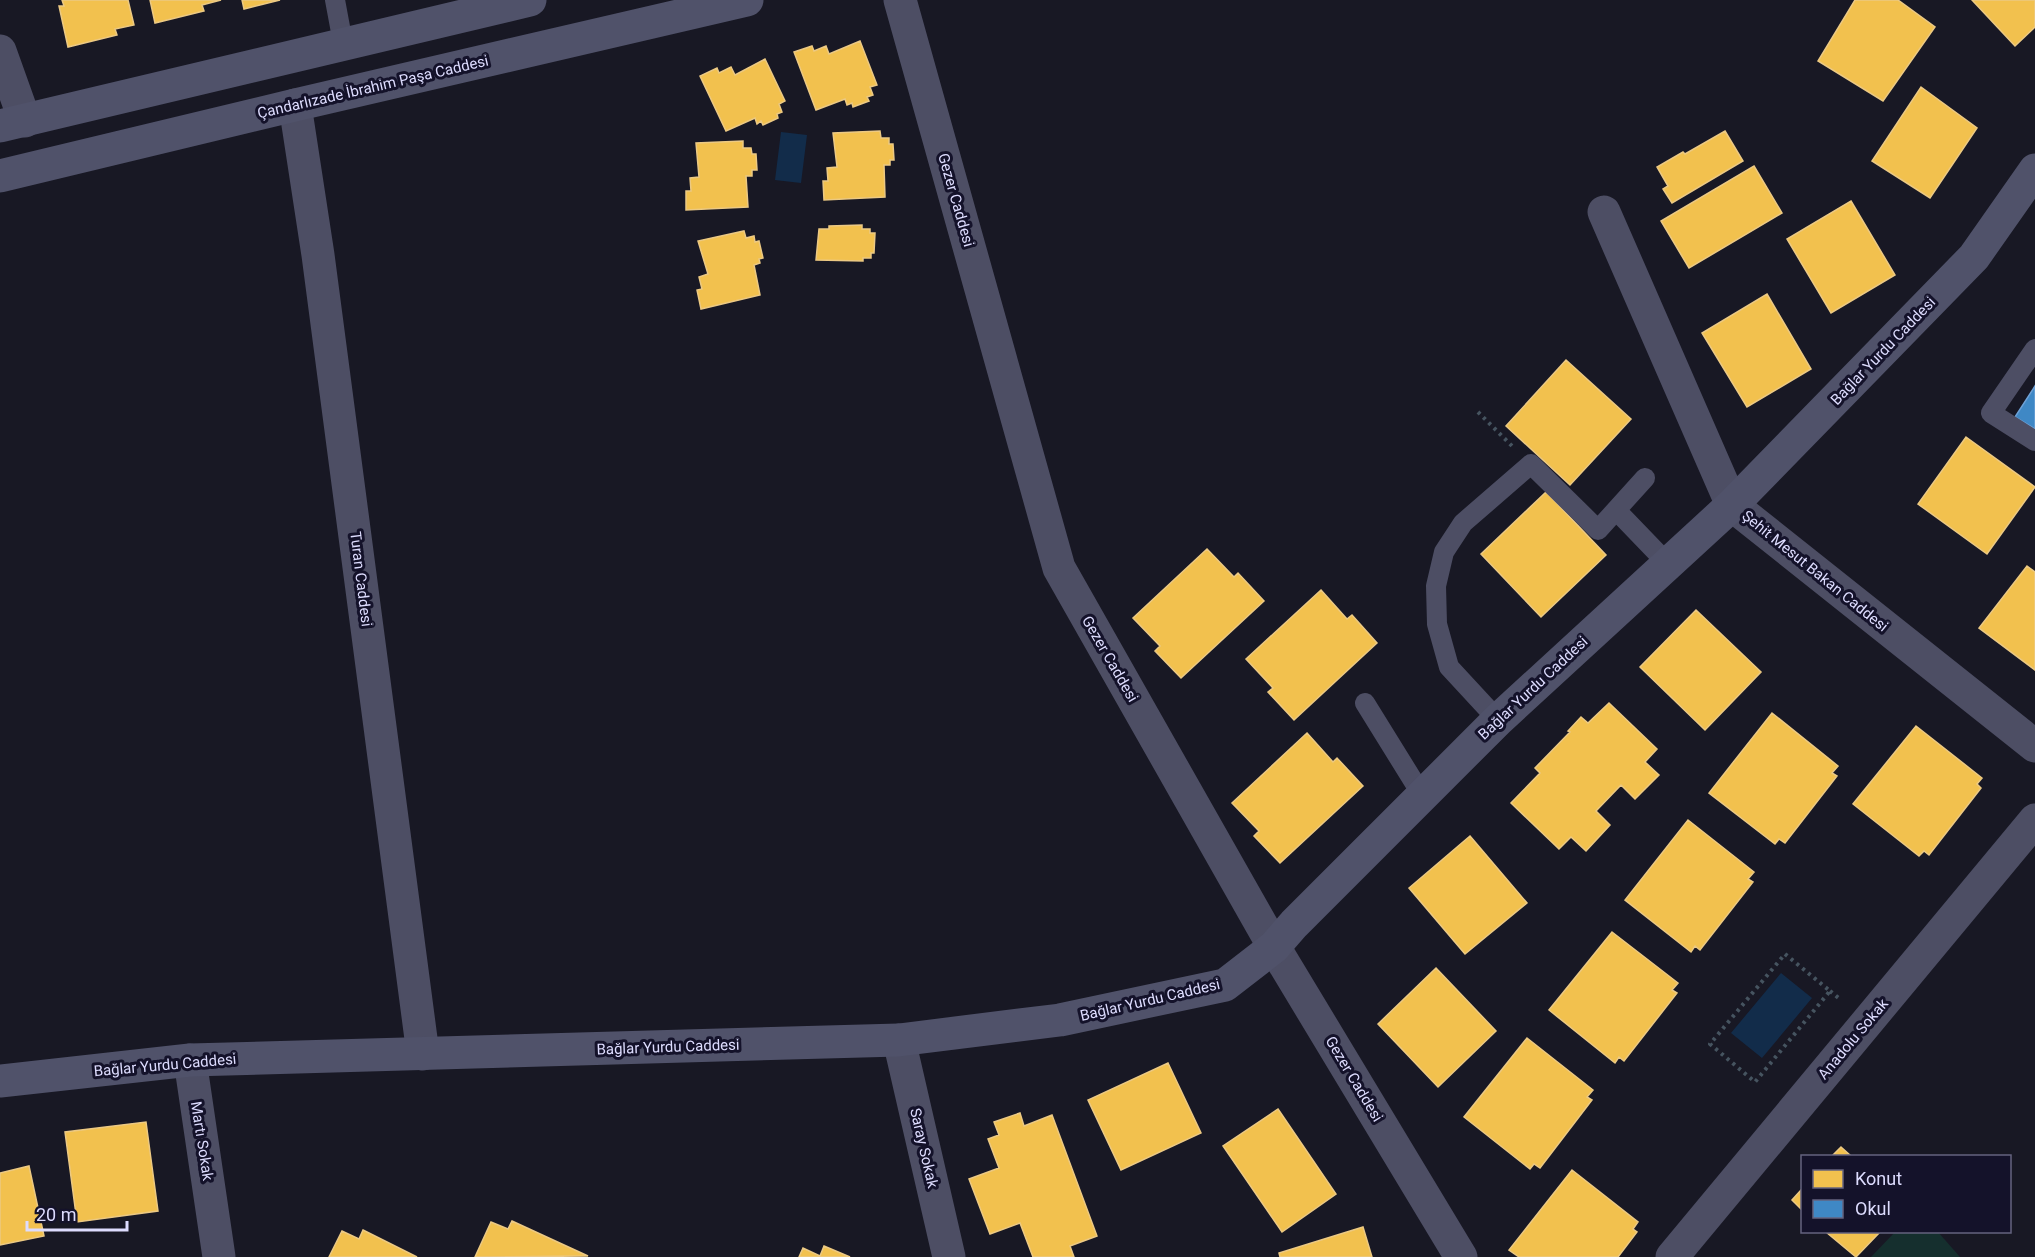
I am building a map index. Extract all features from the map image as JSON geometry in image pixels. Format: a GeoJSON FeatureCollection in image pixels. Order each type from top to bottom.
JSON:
{"type":"FeatureCollection","features":[{"type":"Feature","properties":{"kind":"street"},"geometry":{"type":"LineString","coordinates":[[0,51],[12,123],[530,0]]}},
{"type":"Feature","properties":{"kind":"street","name":"Çandarlızade İbrahim Paşa Caddesi"},"geometry":{"type":"LineString","coordinates":[[0,176],[747,0]]}},
{"type":"Feature","properties":{"kind":"street","name":"Gezer Caddesi"},"geometry":{"type":"LineString","coordinates":[[900,0],[1059,568],[1274,947],[1461,1257]]}},
{"type":"Feature","properties":{"kind":"street","name":"Turan Caddesi"},"geometry":{"type":"LineString","coordinates":[[295,105],[318,255],[423,1054]]}},
{"type":"Feature","properties":{"kind":"street","name":"Bağlar Yurdu Caddesi"},"geometry":{"type":"LineString","coordinates":[[0,1082],[190,1060],[899,1040],[1060,1020],[1225,985],[1274,947],[1294,924],[1498,720],[1732,505],[1974,257],[2035,170]]}},
{"type":"Feature","properties":{"kind":"street","name":"Şehit Mesut Bakan Caddesi"},"geometry":{"type":"LineString","coordinates":[[1604,212],[1732,505],[2035,746]]}},
{"type":"Feature","properties":{"kind":"street","name":"Anadolu Sokak"},"geometry":{"type":"LineString","coordinates":[[1672,1257],[2035,820]]}},
{"type":"Feature","properties":{"kind":"street","name":"Saray Sokak"},"geometry":{"type":"LineString","coordinates":[[899,1040],[949,1257]]}},
{"type":"Feature","properties":{"kind":"street","name":"Martı Sokak"},"geometry":{"type":"LineString","coordinates":[[190,1060],[219,1257]]}},
{"type":"Feature","properties":{"kind":"lane"},"geometry":{"type":"LineString","coordinates":[[335,0],[343,43]]}},
{"type":"Feature","properties":{"kind":"lane"},"geometry":{"type":"LineString","coordinates":[[2035,349],[1991,413],[2035,441]]}},
{"type":"Feature","properties":{"kind":"lane"},"geometry":{"type":"LineString","coordinates":[[1498,720],[1449,666],[1437,624],[1436,586],[1444,552],[1463,523],[1531,464],[1599,530],[1645,478]]}},
{"type":"Feature","properties":{"kind":"lane"},"geometry":{"type":"LineString","coordinates":[[1616,510],[1667,563]]}},
{"type":"Feature","properties":{"kind":"lane"},"geometry":{"type":"LineString","coordinates":[[1365,703],[1422,795]]}},
{"type":"Feature","properties":{"kind":"path"},"geometry":{"type":"LineString","coordinates":[[1478,412],[1531,464]]}},
{"type":"Feature","properties":{"kind":"path"},"geometry":{"type":"LineString","coordinates":[[1785,954],[1830,991],[1755,1082],[1710,1044],[1785,954]]}},
{"type":"Feature","properties":{"kind":"green space"},"geometry":{"type":"Polygon","coordinates":[[[1894,1233],[1939,1233],[1960,1257],[1871,1257],[1894,1233]]]}},
{"type":"Feature","properties":{"kind":"water"},"geometry":{"type":"Polygon","coordinates":[[[781,132],[807,135],[801,183],[775,180],[781,132]]]}},
{"type":"Feature","properties":{"kind":"water"},"geometry":{"type":"Polygon","coordinates":[[[1781,973],[1812,998],[1762,1058],[1731,1033],[1781,973]]]}},
{"type":"Feature","properties":{"kind":"building: Konut"},"geometry":{"type":"Polygon","coordinates":[[[62,0],[128,0],[134,25],[115,29],[117,35],[68,47],[59,6],[64,6],[62,0]]]}},
{"type":"Feature","properties":{"kind":"building: Konut"},"geometry":{"type":"Polygon","coordinates":[[[150,0],[221,0],[202,5],[204,11],[155,23],[150,0]]]}},
{"type":"Feature","properties":{"kind":"building: Konut"},"geometry":{"type":"Polygon","coordinates":[[[242,0],[280,0],[244,9],[242,0]]]}},
{"type":"Feature","properties":{"kind":"building: Konut"},"geometry":{"type":"Polygon","coordinates":[[[1855,0],[1898,0],[1935,27],[1883,101],[1818,61],[1855,0]]]}},
{"type":"Feature","properties":{"kind":"building: Konut"},"geometry":{"type":"Polygon","coordinates":[[[1972,0],[2035,0],[2035,27],[2015,46],[1972,0]]]}},
{"type":"Feature","properties":{"kind":"building: Konut"},"geometry":{"type":"Polygon","coordinates":[[[860,41],[877,85],[870,87],[873,95],[867,97],[869,101],[853,107],[852,103],[847,105],[845,99],[816,110],[794,52],[812,46],[814,51],[826,46],[829,54],[860,41]]]}},
{"type":"Feature","properties":{"kind":"building: Konut"},"geometry":{"type":"Polygon","coordinates":[[[765,59],[785,101],[779,104],[782,112],[777,114],[778,118],[763,125],[761,121],[757,124],[755,118],[726,131],[700,76],[717,68],[719,73],[731,67],[735,75],[765,59]]]}},
{"type":"Feature","properties":{"kind":"building: Konut"},"geometry":{"type":"Polygon","coordinates":[[[1921,87],[1977,128],[1930,198],[1872,161],[1921,87]]]}},
{"type":"Feature","properties":{"kind":"building: Konut"},"geometry":{"type":"Polygon","coordinates":[[[880,131],[881,138],[889,138],[889,144],[893,144],[894,160],[890,160],[890,165],[884,165],[885,197],[824,200],[823,181],[828,181],[827,168],[837,167],[833,133],[880,131]]]}},
{"type":"Feature","properties":{"kind":"building: Konut"},"geometry":{"type":"Polygon","coordinates":[[[1725,131],[1743,161],[1672,203],[1663,189],[1668,186],[1657,167],[1725,131]]]}},
{"type":"Feature","properties":{"kind":"building: Konut"},"geometry":{"type":"Polygon","coordinates":[[[743,141],[743,148],[751,148],[752,154],[756,154],[757,170],[752,170],[752,176],[746,176],[748,207],[686,210],[686,191],[691,191],[690,178],[699,177],[696,143],[743,141]]]}},
{"type":"Feature","properties":{"kind":"building: Konut"},"geometry":{"type":"Polygon","coordinates":[[[1754,166],[1782,213],[1689,268],[1661,221],[1754,166]]]}},
{"type":"Feature","properties":{"kind":"building: Konut"},"geometry":{"type":"Polygon","coordinates":[[[1851,201],[1895,275],[1831,313],[1787,239],[1851,201]]]}},
{"type":"Feature","properties":{"kind":"building: Konut"},"geometry":{"type":"Polygon","coordinates":[[[862,225],[862,229],[870,229],[870,233],[875,233],[874,253],[871,253],[871,258],[863,258],[863,261],[816,260],[819,229],[829,229],[829,226],[862,225]]]}},
{"type":"Feature","properties":{"kind":"building: Konut"},"geometry":{"type":"Polygon","coordinates":[[[744,231],[746,238],[754,236],[755,242],[759,241],[763,258],[759,259],[760,263],[754,265],[760,295],[701,309],[697,290],[702,289],[699,277],[708,274],[698,241],[744,231]]]}},
{"type":"Feature","properties":{"kind":"building: Konut"},"geometry":{"type":"Polygon","coordinates":[[[1767,294],[1811,369],[1747,407],[1702,333],[1767,294]]]}},
{"type":"Feature","properties":{"kind":"building: Konut"},"geometry":{"type":"Polygon","coordinates":[[[1566,360],[1631,419],[1570,485],[1506,426],[1566,360]]]}},
{"type":"Feature","properties":{"kind":"building: Konut"},"geometry":{"type":"Polygon","coordinates":[[[1966,437],[2035,487],[1987,554],[1918,504],[1966,437]]]}},
{"type":"Feature","properties":{"kind":"building: Konut"},"geometry":{"type":"Polygon","coordinates":[[[1546,492],[1606,555],[1541,617],[1481,554],[1546,492]]]}},
{"type":"Feature","properties":{"kind":"building: Konut"},"geometry":{"type":"Polygon","coordinates":[[[1207,549],[1234,577],[1238,573],[1264,601],[1181,678],[1155,651],[1160,646],[1133,618],[1207,549]]]}},
{"type":"Feature","properties":{"kind":"building: Konut"},"geometry":{"type":"Polygon","coordinates":[[[2027,566],[2035,572],[2035,670],[1979,628],[2027,566]]]}},
{"type":"Feature","properties":{"kind":"building: Konut"},"geometry":{"type":"Polygon","coordinates":[[[1321,590],[1347,619],[1352,615],[1377,643],[1294,720],[1268,692],[1273,688],[1246,659],[1321,590]]]}},
{"type":"Feature","properties":{"kind":"building: Konut"},"geometry":{"type":"Polygon","coordinates":[[[1696,610],[1761,672],[1705,730],[1640,667],[1696,610]]]}},
{"type":"Feature","properties":{"kind":"building: Konut"},"geometry":{"type":"Polygon","coordinates":[[[1609,703],[1657,749],[1645,762],[1659,775],[1635,799],[1621,785],[1596,811],[1610,825],[1586,851],[1571,837],[1559,849],[1511,803],[1540,773],[1535,768],[1570,732],[1568,731],[1581,717],[1588,723],[1609,703]]]}},
{"type":"Feature","properties":{"kind":"building: Konut"},"geometry":{"type":"Polygon","coordinates":[[[1772,713],[1838,766],[1832,773],[1837,776],[1785,843],[1779,839],[1775,844],[1709,793],[1772,713]]]}},
{"type":"Feature","properties":{"kind":"building: Konut"},"geometry":{"type":"Polygon","coordinates":[[[1916,726],[1982,778],[1977,784],[1981,788],[1929,855],[1924,851],[1919,856],[1853,804],[1916,726]]]}},
{"type":"Feature","properties":{"kind":"building: Konut"},"geometry":{"type":"Polygon","coordinates":[[[1307,733],[1333,762],[1337,758],[1363,786],[1280,863],[1254,836],[1259,831],[1232,803],[1307,733]]]}},
{"type":"Feature","properties":{"kind":"building: Konut"},"geometry":{"type":"Polygon","coordinates":[[[1688,820],[1754,872],[1748,879],[1753,882],[1700,950],[1695,946],[1691,952],[1625,900],[1688,820]]]}},
{"type":"Feature","properties":{"kind":"building: Konut"},"geometry":{"type":"Polygon","coordinates":[[[1470,836],[1527,903],[1465,954],[1409,888],[1470,836]]]}},
{"type":"Feature","properties":{"kind":"building: Konut"},"geometry":{"type":"Polygon","coordinates":[[[1612,932],[1678,983],[1672,990],[1677,993],[1624,1061],[1619,1057],[1615,1063],[1549,1010],[1612,932]]]}},
{"type":"Feature","properties":{"kind":"building: Konut"},"geometry":{"type":"Polygon","coordinates":[[[1436,968],[1496,1031],[1438,1087],[1378,1024],[1436,968]]]}},
{"type":"Feature","properties":{"kind":"building: Konut"},"geometry":{"type":"Polygon","coordinates":[[[1527,1038],[1593,1090],[1587,1097],[1592,1100],[1540,1168],[1534,1164],[1530,1169],[1464,1117],[1527,1038]]]}},
{"type":"Feature","properties":{"kind":"building: Konut"},"geometry":{"type":"Polygon","coordinates":[[[1168,1063],[1201,1133],[1121,1170],[1088,1100],[1168,1063]]]}},
{"type":"Feature","properties":{"kind":"building: Konut"},"geometry":{"type":"Polygon","coordinates":[[[1278,1109],[1336,1194],[1282,1232],[1223,1146],[1278,1109]]]}},
{"type":"Feature","properties":{"kind":"building: Konut"},"geometry":{"type":"Polygon","coordinates":[[[1020,1113],[1024,1126],[1052,1115],[1097,1236],[1070,1246],[1074,1257],[1033,1257],[1020,1223],[990,1234],[969,1179],[999,1168],[988,1139],[999,1135],[994,1122],[1020,1113]]]}},
{"type":"Feature","properties":{"kind":"building: Konut"},"geometry":{"type":"Polygon","coordinates":[[[146,1122],[158,1211],[77,1222],[65,1132],[146,1122]]]}},
{"type":"Feature","properties":{"kind":"building: Konut"},"geometry":{"type":"Polygon","coordinates":[[[1841,1147],[1850,1155],[1833,1155],[1841,1147]]]}},
{"type":"Feature","properties":{"kind":"building: Konut"},"geometry":{"type":"Polygon","coordinates":[[[29,1166],[44,1236],[0,1245],[0,1173],[29,1166]]]}},
{"type":"Feature","properties":{"kind":"building: Konut"},"geometry":{"type":"Polygon","coordinates":[[[1572,1170],[1638,1222],[1633,1229],[1637,1232],[1618,1257],[1519,1257],[1509,1250],[1572,1170]]]}},
{"type":"Feature","properties":{"kind":"building: Konut"},"geometry":{"type":"Polygon","coordinates":[[[1801,1190],[1801,1209],[1792,1200],[1801,1190]]]}},
{"type":"Feature","properties":{"kind":"building: Konut"},"geometry":{"type":"Polygon","coordinates":[[[512,1221],[588,1256],[475,1257],[491,1222],[508,1229],[512,1221]]]}},
{"type":"Feature","properties":{"kind":"building: Konut"},"geometry":{"type":"Polygon","coordinates":[[[1363,1227],[1372,1257],[1280,1257],[1279,1253],[1363,1227]]]}},
{"type":"Feature","properties":{"kind":"building: Konut"},"geometry":{"type":"Polygon","coordinates":[[[363,1230],[417,1257],[329,1257],[342,1231],[359,1239],[363,1230]]]}},
{"type":"Feature","properties":{"kind":"building: Konut"},"geometry":{"type":"Polygon","coordinates":[[[1827,1233],[1879,1233],[1856,1257],[1827,1233]]]}},
{"type":"Feature","properties":{"kind":"building: Konut"},"geometry":{"type":"Polygon","coordinates":[[[824,1246],[850,1257],[799,1257],[803,1248],[820,1256],[824,1246]]]}},
{"type":"Feature","properties":{"kind":"building: Okul"},"geometry":{"type":"Polygon","coordinates":[[[2035,386],[2035,429],[2015,417],[2035,386]]]}}]}
